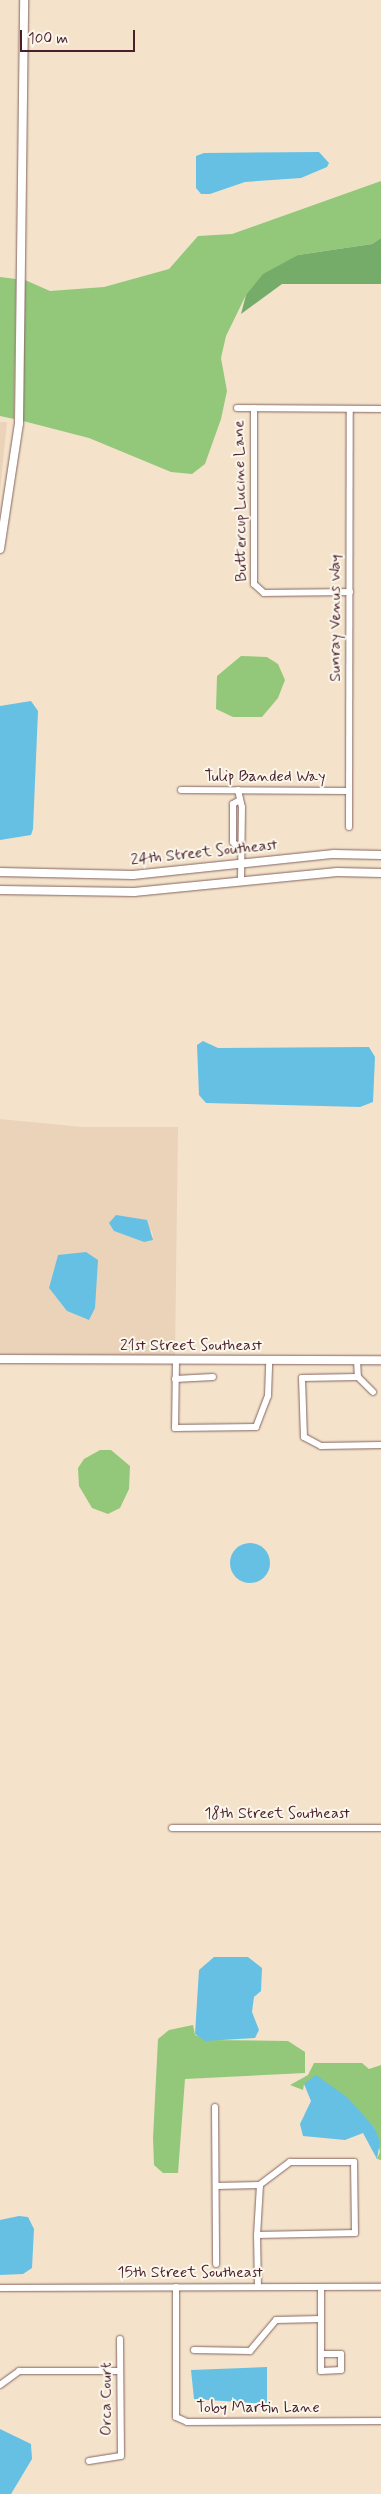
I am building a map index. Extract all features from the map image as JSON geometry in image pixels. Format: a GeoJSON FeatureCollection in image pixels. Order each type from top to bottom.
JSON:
{"type":"FeatureCollection","features":[{"type":"Feature","properties":{"kind":"street"},"geometry":{"type":"LineString","coordinates":[[0,549],[19,409],[24,0]]}},
{"type":"Feature","properties":{"kind":"street"},"geometry":{"type":"LineString","coordinates":[[237,408],[381,409]]}},
{"type":"Feature","properties":{"kind":"street","name":"Buttercup Lucine Lane"},"geometry":{"type":"LineString","coordinates":[[254,408],[254,584],[264,593],[350,592]]}},
{"type":"Feature","properties":{"kind":"street","name":"Sunray Venus Way"},"geometry":{"type":"LineString","coordinates":[[349,827],[350,409]]}},
{"type":"Feature","properties":{"kind":"street","name":"Tulip Banded Way"},"geometry":{"type":"LineString","coordinates":[[181,790],[349,791]]}},
{"type":"Feature","properties":{"kind":"street"},"geometry":{"type":"LineString","coordinates":[[238,790],[238,801],[233,804],[233,842],[239,849],[240,882]]}},
{"type":"Feature","properties":{"kind":"street","name":"24th Street Southeast"},"geometry":{"type":"LineString","coordinates":[[0,872],[133,875],[334,854],[381,855]]}},
{"type":"Feature","properties":{"kind":"street","name":"24th Street Southeast"},"geometry":{"type":"LineString","coordinates":[[0,890],[134,892],[337,872],[381,873]]}},
{"type":"Feature","properties":{"kind":"street","name":"21st Street Southeast"},"geometry":{"type":"LineString","coordinates":[[0,1359],[381,1360]]}},
{"type":"Feature","properties":{"kind":"street"},"geometry":{"type":"LineString","coordinates":[[176,1360],[175,1428],[256,1426],[268,1396],[269,1360]]}},
{"type":"Feature","properties":{"kind":"street"},"geometry":{"type":"LineString","coordinates":[[357,1360],[358,1377],[373,1392]]}},
{"type":"Feature","properties":{"kind":"street"},"geometry":{"type":"LineString","coordinates":[[176,1379],[213,1377]]}},
{"type":"Feature","properties":{"kind":"street"},"geometry":{"type":"LineString","coordinates":[[358,1377],[302,1378],[304,1437],[321,1446],[381,1445]]}},
{"type":"Feature","properties":{"kind":"street","name":"18th Street Southeast"},"geometry":{"type":"LineString","coordinates":[[172,1828],[381,1828]]}},
{"type":"Feature","properties":{"kind":"street"},"geometry":{"type":"LineString","coordinates":[[215,2107],[216,2264]]}},
{"type":"Feature","properties":{"kind":"street"},"geometry":{"type":"LineString","coordinates":[[216,2186],[260,2185],[290,2162],[354,2162],[355,2233],[257,2235]]}},
{"type":"Feature","properties":{"kind":"street"},"geometry":{"type":"LineString","coordinates":[[258,2287],[257,2235],[260,2185]]}},
{"type":"Feature","properties":{"kind":"street","name":"Toby Martin Lane"},"geometry":{"type":"LineString","coordinates":[[176,2287],[176,2416],[187,2422],[381,2421]]}},
{"type":"Feature","properties":{"kind":"street"},"geometry":{"type":"LineString","coordinates":[[321,2287],[320,2371],[341,2370],[341,2354],[321,2354]]}},
{"type":"Feature","properties":{"kind":"street","name":"15th Street Southeast"},"geometry":{"type":"LineString","coordinates":[[0,2288],[381,2287]]}},
{"type":"Feature","properties":{"kind":"street"},"geometry":{"type":"LineString","coordinates":[[194,2350],[250,2351],[276,2320],[321,2319]]}},
{"type":"Feature","properties":{"kind":"street","name":"Orca Court"},"geometry":{"type":"LineString","coordinates":[[89,2461],[121,2456],[120,2340]]}},
{"type":"Feature","properties":{"kind":"street"},"geometry":{"type":"LineString","coordinates":[[0,2385],[19,2371],[120,2371]]}},
{"type":"Feature","properties":{"kind":"shaded area"},"geometry":{"type":"Polygon","coordinates":[[[0,422],[7,422],[0,491],[0,422]]]}},
{"type":"Feature","properties":{"kind":"shaded area"},"geometry":{"type":"Polygon","coordinates":[[[0,1119],[82,1127],[178,1127],[175,1356],[0,1354],[0,1119]],[[114,1231],[144,1242],[153,1237],[152,1231],[114,1231]],[[58,1255],[49,1288],[67,1311],[86,1319],[95,1308],[95,1295],[58,1255]]]}},
{"type":"Feature","properties":{"kind":"green space"},"geometry":{"type":"Polygon","coordinates":[[[381,181],[381,238],[372,244],[298,255],[246,295],[226,336],[221,358],[227,391],[221,419],[205,464],[192,474],[171,472],[89,438],[23,421],[25,280],[50,291],[104,287],[169,269],[198,236],[232,234],[381,181]]]}},
{"type":"Feature","properties":{"kind":"green space"},"geometry":{"type":"Polygon","coordinates":[[[381,238],[381,284],[282,284],[241,314],[246,295],[263,274],[298,255],[372,244],[381,238]]]}},
{"type":"Feature","properties":{"kind":"green space"},"geometry":{"type":"Polygon","coordinates":[[[0,277],[16,279],[14,419],[0,416],[0,277]]]}},
{"type":"Feature","properties":{"kind":"green space"},"geometry":{"type":"Polygon","coordinates":[[[241,656],[267,657],[278,664],[285,680],[278,698],[262,717],[233,717],[216,709],[217,676],[241,656]]]}},
{"type":"Feature","properties":{"kind":"green space"},"geometry":{"type":"Polygon","coordinates":[[[100,1450],[111,1450],[130,1466],[129,1489],[120,1508],[108,1514],[92,1508],[79,1486],[78,1468],[84,1459],[100,1450]]]}},
{"type":"Feature","properties":{"kind":"green space"},"geometry":{"type":"Polygon","coordinates":[[[193,2025],[195,2035],[208,2040],[288,2041],[305,2052],[305,2073],[185,2079],[178,2173],[163,2173],[154,2165],[153,2138],[158,2039],[169,2030],[193,2025]]]}},
{"type":"Feature","properties":{"kind":"green space"},"geometry":{"type":"Polygon","coordinates":[[[314,2063],[362,2063],[369,2069],[381,2065],[381,2160],[377,2159],[380,2152],[374,2127],[361,2115],[304,2084],[303,2090],[290,2085],[308,2075],[314,2063]]]}},
{"type":"Feature","properties":{"kind":"water"},"geometry":{"type":"Polygon","coordinates":[[[319,152],[329,163],[327,167],[301,178],[245,182],[210,194],[201,194],[196,188],[196,156],[204,153],[319,152]]]}},
{"type":"Feature","properties":{"kind":"water"},"geometry":{"type":"Polygon","coordinates":[[[31,701],[38,711],[33,829],[31,835],[0,840],[0,706],[31,701]]]}},
{"type":"Feature","properties":{"kind":"water"},"geometry":{"type":"Polygon","coordinates":[[[203,1041],[218,1048],[369,1047],[375,1057],[373,1102],[360,1107],[206,1103],[199,1095],[197,1045],[203,1041]]]}},
{"type":"Feature","properties":{"kind":"water"},"geometry":{"type":"Polygon","coordinates":[[[116,1215],[147,1220],[153,1240],[144,1242],[114,1231],[109,1223],[116,1215]]]}},
{"type":"Feature","properties":{"kind":"water"},"geometry":{"type":"Polygon","coordinates":[[[86,1252],[98,1260],[95,1308],[89,1320],[67,1311],[49,1288],[58,1255],[86,1252]]]}},
{"type":"Feature","properties":{"kind":"water"},"geometry":{"type":"Polygon","coordinates":[[[254,1543],[261,1546],[267,1552],[270,1563],[269,1571],[261,1580],[254,1583],[246,1583],[239,1580],[231,1571],[230,1559],[233,1552],[242,1544],[254,1543]]]}},
{"type":"Feature","properties":{"kind":"water"},"geometry":{"type":"Polygon","coordinates":[[[214,1957],[248,1957],[262,1968],[261,1991],[254,1997],[252,2012],[259,2030],[255,2038],[205,2041],[195,2034],[199,1970],[214,1957]]]}},
{"type":"Feature","properties":{"kind":"water"},"geometry":{"type":"Polygon","coordinates":[[[316,2075],[348,2098],[374,2127],[380,2142],[377,2159],[363,2133],[345,2140],[303,2136],[300,2124],[311,2101],[304,2084],[316,2075]]]}},
{"type":"Feature","properties":{"kind":"water"},"geometry":{"type":"Polygon","coordinates":[[[19,2216],[28,2217],[34,2229],[32,2268],[23,2274],[0,2275],[0,2220],[19,2216]]]}},
{"type":"Feature","properties":{"kind":"water"},"geometry":{"type":"Polygon","coordinates":[[[267,2367],[267,2404],[194,2399],[191,2370],[267,2367]]]}},
{"type":"Feature","properties":{"kind":"water"},"geometry":{"type":"Polygon","coordinates":[[[0,2429],[31,2444],[32,2459],[11,2494],[0,2494],[0,2429]]]}}]}
